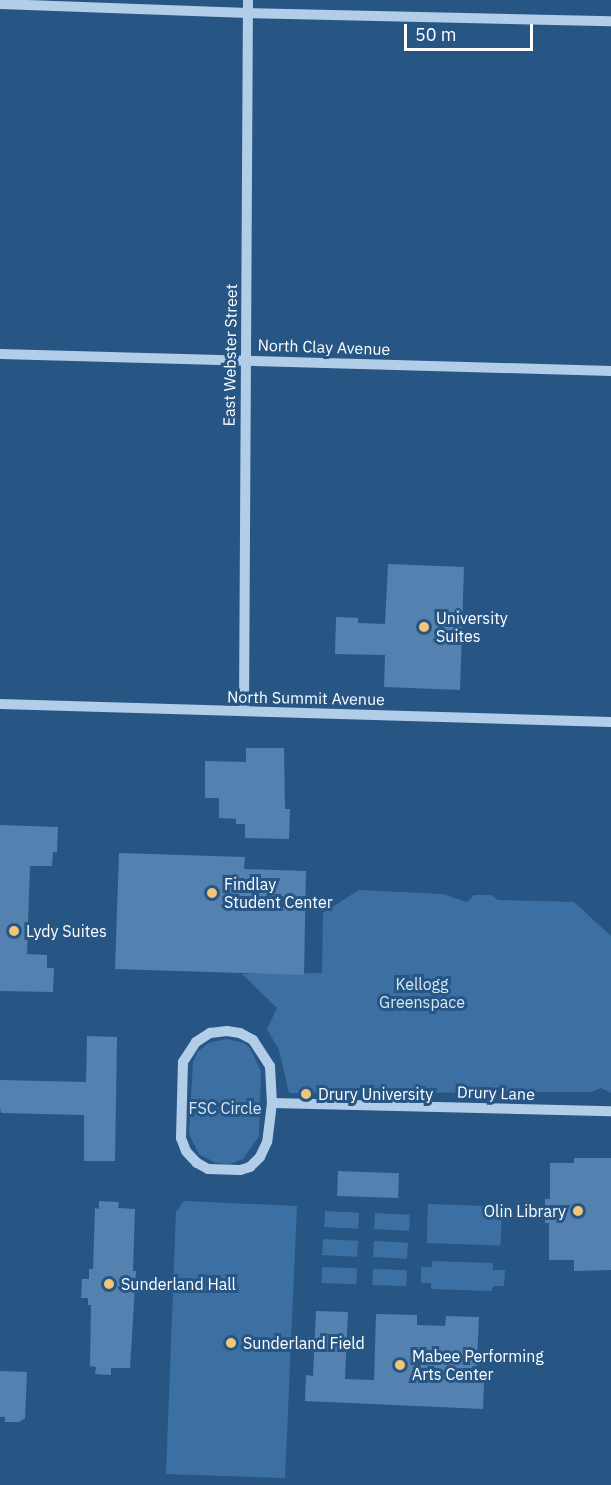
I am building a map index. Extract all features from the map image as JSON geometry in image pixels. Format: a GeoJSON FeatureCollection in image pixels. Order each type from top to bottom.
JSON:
{"type":"FeatureCollection","features":[{"type":"Feature","properties":{"kind":"street","name":"East Webster Street"},"geometry":{"type":"LineString","coordinates":[[244,711],[248,0]]}},
{"type":"Feature","properties":{"kind":"street"},"geometry":{"type":"LineString","coordinates":[[0,4],[248,13],[611,21]]}},
{"type":"Feature","properties":{"kind":"street","name":"North Clay Avenue"},"geometry":{"type":"LineString","coordinates":[[0,354],[245,359],[611,371]]}},
{"type":"Feature","properties":{"kind":"street","name":"North Summit Avenue"},"geometry":{"type":"LineString","coordinates":[[0,704],[611,722]]}},
{"type":"Feature","properties":{"kind":"street"},"geometry":{"type":"LineString","coordinates":[[228,1031],[240,1033],[253,1040],[270,1066],[272,1103],[267,1142],[260,1157],[250,1167],[240,1170],[208,1169],[197,1163],[186,1151],[181,1138],[183,1062],[196,1042],[210,1033],[228,1031]]}},
{"type":"Feature","properties":{"kind":"street","name":"Drury Lane"},"geometry":{"type":"LineString","coordinates":[[272,1103],[611,1112]]}},
{"type":"Feature","properties":{"kind":"green space","name":"Kellogg Greenspace"},"geometry":{"type":"Polygon","coordinates":[[[359,890],[443,894],[467,902],[474,895],[491,895],[498,900],[574,902],[611,936],[611,1093],[601,1088],[591,1092],[289,1093],[279,1050],[267,1029],[277,1008],[242,974],[322,973],[323,913],[359,890]]]}},
{"type":"Feature","properties":{"kind":"green space","name":"FSC Circle"},"geometry":{"type":"Polygon","coordinates":[[[226,1039],[244,1043],[250,1048],[261,1071],[259,1136],[243,1159],[230,1164],[216,1163],[199,1154],[189,1134],[193,1062],[198,1051],[209,1043],[226,1039]]]}},
{"type":"Feature","properties":{"kind":"green space","name":"Sunderland Field"},"geometry":{"type":"Polygon","coordinates":[[[184,1201],[297,1206],[285,1478],[166,1474],[176,1212],[184,1201]]]}},
{"type":"Feature","properties":{"kind":"green space"},"geometry":{"type":"Polygon","coordinates":[[[428,1204],[502,1207],[501,1246],[427,1243],[428,1204]]]}},
{"type":"Feature","properties":{"kind":"green space"},"geometry":{"type":"Polygon","coordinates":[[[325,1211],[359,1213],[358,1229],[324,1227],[325,1211]]]}},
{"type":"Feature","properties":{"kind":"green space"},"geometry":{"type":"Polygon","coordinates":[[[375,1213],[410,1215],[409,1231],[374,1229],[375,1213]]]}},
{"type":"Feature","properties":{"kind":"green space"},"geometry":{"type":"Polygon","coordinates":[[[323,1239],[358,1241],[357,1257],[322,1255],[323,1239]]]}},
{"type":"Feature","properties":{"kind":"green space"},"geometry":{"type":"Polygon","coordinates":[[[374,1241],[408,1243],[407,1259],[373,1257],[374,1241]]]}},
{"type":"Feature","properties":{"kind":"green space"},"geometry":{"type":"Polygon","coordinates":[[[432,1261],[493,1263],[493,1270],[505,1270],[504,1286],[493,1286],[492,1291],[431,1289],[431,1283],[421,1283],[421,1267],[432,1267],[432,1261]]]}},
{"type":"Feature","properties":{"kind":"green space"},"geometry":{"type":"Polygon","coordinates":[[[322,1267],[357,1268],[356,1284],[321,1283],[322,1267]]]}},
{"type":"Feature","properties":{"kind":"green space"},"geometry":{"type":"Polygon","coordinates":[[[373,1269],[407,1270],[406,1286],[372,1285],[373,1269]]]}},
{"type":"Feature","properties":{"kind":"building","name":"University Suites"},"geometry":{"type":"Polygon","coordinates":[[[388,564],[464,567],[460,690],[384,687],[385,655],[335,654],[336,617],[358,618],[358,623],[385,624],[388,564]]]}},
{"type":"Feature","properties":{"kind":"building"},"geometry":{"type":"Polygon","coordinates":[[[246,748],[284,748],[285,809],[290,809],[289,839],[245,838],[245,824],[236,824],[236,819],[219,818],[219,798],[205,798],[205,761],[246,762],[246,748]]]}},
{"type":"Feature","properties":{"kind":"building","name":"Lydy Suites"},"geometry":{"type":"Polygon","coordinates":[[[0,825],[58,827],[57,852],[53,852],[52,866],[30,866],[27,954],[47,955],[47,968],[54,968],[53,992],[0,991],[0,825]]]}},
{"type":"Feature","properties":{"kind":"building","name":"Findlay Student Center"},"geometry":{"type":"Polygon","coordinates":[[[119,853],[245,857],[244,869],[306,871],[304,975],[115,969],[119,853]]]}},
{"type":"Feature","properties":{"kind":"building"},"geometry":{"type":"Polygon","coordinates":[[[87,1036],[117,1037],[115,1161],[84,1161],[84,1115],[1,1113],[0,1080],[86,1082],[87,1036]]]}},
{"type":"Feature","properties":{"kind":"building","name":"Olin Library"},"geometry":{"type":"Polygon","coordinates":[[[574,1158],[611,1158],[611,1270],[574,1271],[574,1260],[549,1260],[549,1223],[545,1223],[545,1199],[550,1199],[550,1163],[574,1163],[574,1158]]]}},
{"type":"Feature","properties":{"kind":"building"},"geometry":{"type":"Polygon","coordinates":[[[338,1171],[399,1173],[398,1198],[337,1196],[338,1171]]]}},
{"type":"Feature","properties":{"kind":"building","name":"Sunderland Hall"},"geometry":{"type":"Polygon","coordinates":[[[99,1201],[119,1202],[118,1208],[135,1209],[133,1271],[136,1271],[130,1368],[111,1368],[111,1375],[95,1374],[96,1367],[90,1366],[91,1305],[88,1305],[88,1298],[81,1298],[82,1279],[89,1279],[89,1269],[93,1269],[95,1208],[99,1209],[99,1201]]]}},
{"type":"Feature","properties":{"kind":"building","name":"Mabee Performing Arts Center"},"geometry":{"type":"Polygon","coordinates":[[[316,1311],[348,1312],[345,1379],[374,1380],[376,1314],[417,1315],[417,1325],[445,1326],[446,1316],[479,1317],[476,1382],[484,1382],[483,1409],[305,1401],[306,1375],[313,1376],[316,1311]]]}},
{"type":"Feature","properties":{"kind":"building"},"geometry":{"type":"Polygon","coordinates":[[[0,1371],[27,1372],[25,1418],[19,1422],[5,1422],[5,1417],[0,1417],[0,1371]]]}},
{"type":"Feature","properties":{"kind":"place","name":"University Suites"},"geometry":{"type":"Point","coordinates":[424,627]}},
{"type":"Feature","properties":{"kind":"place","name":"Findlay Student Center"},"geometry":{"type":"Point","coordinates":[212,893]}},
{"type":"Feature","properties":{"kind":"place","name":"Lydy Suites"},"geometry":{"type":"Point","coordinates":[14,931]}},
{"type":"Feature","properties":{"kind":"place","name":"Drury University"},"geometry":{"type":"Point","coordinates":[306,1094]}},
{"type":"Feature","properties":{"kind":"place","name":"Olin Library"},"geometry":{"type":"Point","coordinates":[578,1211]}},
{"type":"Feature","properties":{"kind":"place","name":"Sunderland Hall"},"geometry":{"type":"Point","coordinates":[109,1284]}},
{"type":"Feature","properties":{"kind":"place","name":"Sunderland Field"},"geometry":{"type":"Point","coordinates":[231,1343]}},
{"type":"Feature","properties":{"kind":"place","name":"Mabee Performing Arts Center"},"geometry":{"type":"Point","coordinates":[400,1365]}}]}
